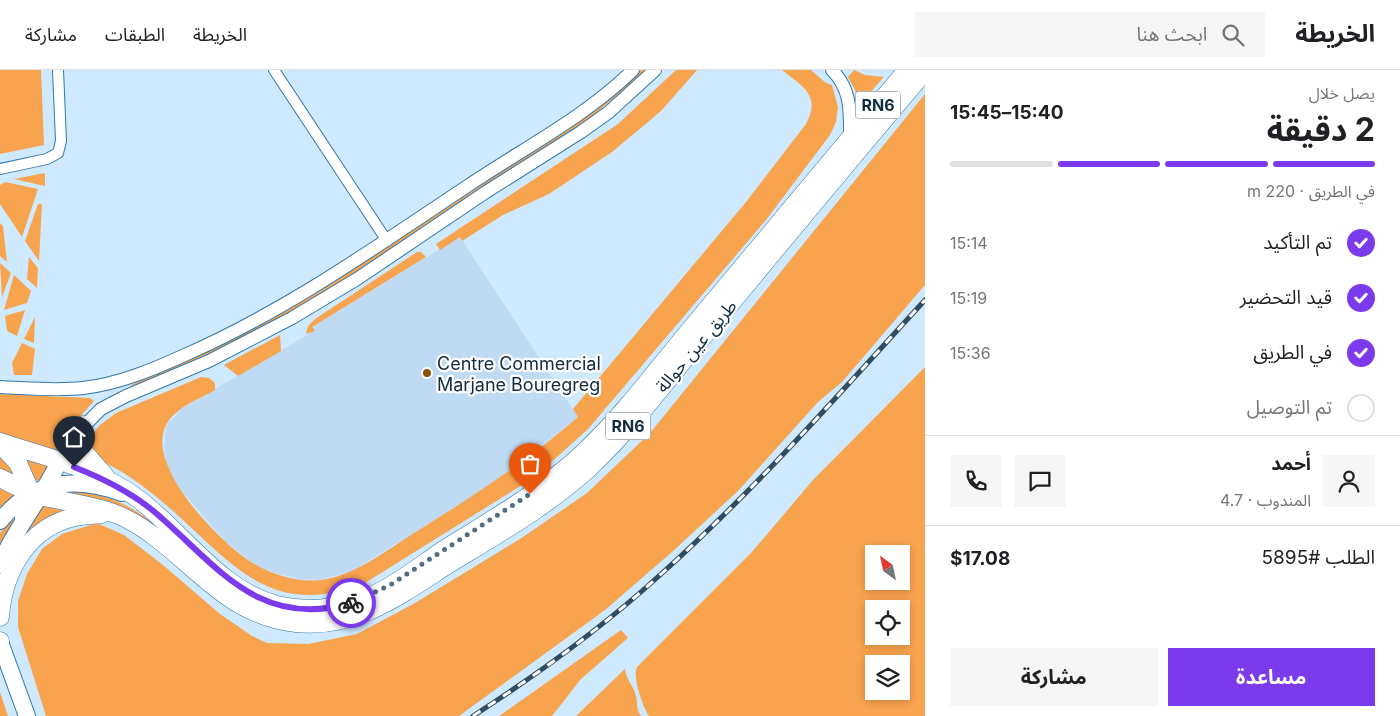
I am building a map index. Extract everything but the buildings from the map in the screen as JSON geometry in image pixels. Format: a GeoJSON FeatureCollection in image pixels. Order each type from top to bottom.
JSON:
{"type":"FeatureCollection","features":[{"type":"Feature","properties":{"kind":"highway","name":"طريق عين حوالة"},"geometry":{"type":"LineString","coordinates":[[144,504],[228,580],[258,598],[274,604],[308,609],[342,606],[367,597],[390,585],[530,494],[582,454],[618,415],[907,70]]}},
{"type":"Feature","properties":{"kind":"highway","name":"طريق عين حوالة"},"geometry":{"type":"LineString","coordinates":[[111,513],[137,525],[232,601],[262,615],[294,623],[320,624],[359,616],[394,599],[570,484],[607,450],[925,71]]}},
{"type":"Feature","properties":{"kind":"highway"},"geometry":{"type":"LineString","coordinates":[[83,425],[83,451],[107,481]]}},
{"type":"Feature","properties":{"kind":"highway"},"geometry":{"type":"LineString","coordinates":[[0,443],[59,462]]}},
{"type":"Feature","properties":{"kind":"highway"},"geometry":{"type":"LineString","coordinates":[[0,443],[18,463],[39,492]]}},
{"type":"Feature","properties":{"kind":"highway","name":"RN6"},"geometry":{"type":"LineString","coordinates":[[59,462],[107,481],[144,504]]}},
{"type":"Feature","properties":{"kind":"highway"},"geometry":{"type":"LineString","coordinates":[[0,478],[39,492]]}},
{"type":"Feature","properties":{"kind":"highway"},"geometry":{"type":"LineString","coordinates":[[24,518],[39,492]]}},
{"type":"Feature","properties":{"kind":"highway","name":"RN6"},"geometry":{"type":"LineString","coordinates":[[39,492],[111,513]]}},
{"type":"Feature","properties":{"kind":"highway"},"geometry":{"type":"LineString","coordinates":[[0,617],[2,597],[11,568],[32,540],[49,527],[75,516],[111,513]]}},
{"type":"Feature","properties":{"kind":"main road"},"geometry":{"type":"LineString","coordinates":[[0,521],[39,492],[59,462]]}},
{"type":"Feature","properties":{"kind":"main road"},"geometry":{"type":"LineString","coordinates":[[39,492],[70,484],[96,486],[121,492],[144,504]]}},
{"type":"Feature","properties":{"kind":"main road"},"geometry":{"type":"LineString","coordinates":[[0,566],[24,518]]}},
{"type":"Feature","properties":{"kind":"main road"},"geometry":{"type":"LineString","coordinates":[[0,642],[27,716]]}},
{"type":"Feature","properties":{"kind":"main road"},"geometry":{"type":"LineString","coordinates":[[0,674],[16,716]]}},
{"type":"Feature","properties":{"kind":"street"},"geometry":{"type":"LineString","coordinates":[[0,169],[47,159],[58,152],[62,141],[58,70]]}},
{"type":"Feature","properties":{"kind":"street"},"geometry":{"type":"LineString","coordinates":[[274,70],[387,240]]}},
{"type":"Feature","properties":{"kind":"street"},"geometry":{"type":"LineString","coordinates":[[0,387],[83,388],[132,376],[214,342],[259,320],[302,296],[572,119],[633,70]]}},
{"type":"Feature","properties":{"kind":"street"},"geometry":{"type":"LineString","coordinates":[[59,462],[72,438],[83,425],[113,402],[247,342],[340,290],[581,132],[616,106],[655,70]]}},
{"type":"Feature","properties":{"kind":"street"},"geometry":{"type":"LineString","coordinates":[[832,70],[840,79],[848,98],[850,139]]}},
{"type":"Feature","properties":{"kind":"shaded area"},"geometry":{"type":"Polygon","coordinates":[[[0,70],[41,70],[44,145],[0,154],[0,70]]]}},
{"type":"Feature","properties":{"kind":"shaded area"},"geometry":{"type":"Polygon","coordinates":[[[641,70],[647,70],[590,118],[324,293],[260,329],[201,358],[140,384],[129,386],[227,342],[322,290],[588,115],[641,70]]]}},
{"type":"Feature","properties":{"kind":"shaded area"},"geometry":{"type":"Polygon","coordinates":[[[676,70],[697,70],[661,111],[612,152],[549,194],[503,215],[462,241],[460,237],[440,250],[436,244],[618,124],[676,70]]]}},
{"type":"Feature","properties":{"kind":"shaded area"},"geometry":{"type":"Polygon","coordinates":[[[782,70],[811,70],[826,83],[832,85],[838,107],[836,122],[830,135],[766,220],[588,429],[556,458],[522,485],[365,583],[330,593],[300,595],[274,589],[250,577],[228,561],[150,492],[127,475],[92,454],[90,437],[100,425],[116,413],[201,377],[209,378],[215,383],[215,390],[188,404],[175,414],[166,425],[162,442],[166,461],[175,482],[205,521],[251,562],[284,577],[311,581],[333,578],[369,562],[499,478],[578,417],[573,409],[746,202],[806,124],[812,106],[808,92],[782,70]]]}},
{"type":"Feature","properties":{"kind":"shaded area"},"geometry":{"type":"Polygon","coordinates":[[[854,70],[865,75],[884,77],[859,105],[855,90],[848,77],[854,70]]]}},
{"type":"Feature","properties":{"kind":"shaded area"},"geometry":{"type":"Polygon","coordinates":[[[925,94],[925,285],[842,382],[818,402],[738,491],[605,610],[459,716],[46,716],[18,627],[18,601],[27,574],[42,549],[62,534],[97,523],[124,535],[163,565],[220,614],[252,636],[267,643],[308,644],[357,634],[415,603],[520,539],[587,493],[650,433],[925,94]]]}},
{"type":"Feature","properties":{"kind":"shaded area"},"geometry":{"type":"Polygon","coordinates":[[[45,173],[45,186],[14,179],[45,173]]]}},
{"type":"Feature","properties":{"kind":"shaded area"},"geometry":{"type":"Polygon","coordinates":[[[5,182],[38,189],[22,237],[0,204],[0,185],[5,182]]]}},
{"type":"Feature","properties":{"kind":"shaded area"},"geometry":{"type":"Polygon","coordinates":[[[38,204],[42,204],[39,261],[25,241],[38,204]]]}},
{"type":"Feature","properties":{"kind":"shaded area"},"geometry":{"type":"Polygon","coordinates":[[[0,223],[3,226],[7,262],[0,256],[0,223]]]}},
{"type":"Feature","properties":{"kind":"shaded area"},"geometry":{"type":"Polygon","coordinates":[[[460,237],[578,417],[489,486],[352,571],[318,580],[299,579],[265,570],[251,562],[225,541],[174,482],[167,466],[164,451],[166,426],[183,408],[314,331],[312,327],[460,237]]]}},
{"type":"Feature","properties":{"kind":"shaded area"},"geometry":{"type":"Polygon","coordinates":[[[417,252],[421,252],[426,257],[312,327],[315,331],[306,334],[308,326],[315,319],[417,252]]]}},
{"type":"Feature","properties":{"kind":"shaded area"},"geometry":{"type":"Polygon","coordinates":[[[29,257],[38,268],[37,288],[27,279],[29,257]]]}},
{"type":"Feature","properties":{"kind":"shaded area"},"geometry":{"type":"Polygon","coordinates":[[[0,263],[11,273],[2,297],[0,263]]]}},
{"type":"Feature","properties":{"kind":"shaded area"},"geometry":{"type":"Polygon","coordinates":[[[14,275],[31,291],[27,303],[4,310],[14,275]]]}},
{"type":"Feature","properties":{"kind":"shaded area"},"geometry":{"type":"Polygon","coordinates":[[[25,310],[17,336],[7,331],[5,316],[25,310]]]}},
{"type":"Feature","properties":{"kind":"shaded area"},"geometry":{"type":"Polygon","coordinates":[[[35,317],[34,343],[24,339],[35,317]]]}},
{"type":"Feature","properties":{"kind":"shaded area"},"geometry":{"type":"Polygon","coordinates":[[[280,335],[281,351],[238,376],[224,365],[280,335]]]}},
{"type":"Feature","properties":{"kind":"shaded area"},"geometry":{"type":"Polygon","coordinates":[[[22,343],[35,349],[32,375],[14,375],[12,363],[22,343]]]}},
{"type":"Feature","properties":{"kind":"shaded area"},"geometry":{"type":"Polygon","coordinates":[[[925,367],[925,716],[649,716],[637,685],[637,667],[752,552],[813,480],[925,367]]]}},
{"type":"Feature","properties":{"kind":"shaded area"},"geometry":{"type":"Polygon","coordinates":[[[0,394],[90,398],[94,401],[68,430],[55,452],[0,433],[0,394]]]}},
{"type":"Feature","properties":{"kind":"shaded area"},"geometry":{"type":"Polygon","coordinates":[[[0,454],[3,456],[19,480],[0,470],[0,454]]]}},
{"type":"Feature","properties":{"kind":"shaded area"},"geometry":{"type":"Polygon","coordinates":[[[22,458],[54,465],[40,480],[30,482],[22,458]]]}},
{"type":"Feature","properties":{"kind":"shaded area"},"geometry":{"type":"Polygon","coordinates":[[[0,482],[19,492],[0,514],[0,482]]]}},
{"type":"Feature","properties":{"kind":"shaded area"},"geometry":{"type":"Polygon","coordinates":[[[72,491],[85,492],[118,502],[139,513],[158,527],[157,529],[71,496],[72,491]]]}},
{"type":"Feature","properties":{"kind":"shaded area"},"geometry":{"type":"Polygon","coordinates":[[[41,503],[61,507],[62,515],[27,534],[41,503]]]}},
{"type":"Feature","properties":{"kind":"shaded area"},"geometry":{"type":"Polygon","coordinates":[[[12,519],[14,520],[0,546],[0,533],[12,519]]]}},
{"type":"Feature","properties":{"kind":"shaded area"},"geometry":{"type":"Polygon","coordinates":[[[621,630],[628,638],[581,679],[552,716],[499,716],[621,630]]]}},
{"type":"Feature","properties":{"kind":"shaded area"},"geometry":{"type":"Polygon","coordinates":[[[625,669],[635,692],[641,716],[576,716],[625,669]]]}},
{"type":"Feature","properties":{"kind":"shaded area"},"geometry":{"type":"Polygon","coordinates":[[[0,692],[8,716],[0,716],[0,692]]]}},
{"type":"Feature","properties":{"kind":"railway"},"geometry":{"type":"LineString","coordinates":[[473,716],[569,650],[638,595],[695,543],[763,475],[925,300]]}},
{"type":"Feature","properties":{"kind":"way so far"},"geometry":{"type":"LineString","coordinates":[[351,603],[375,594],[390,585],[530,494]]}},
{"type":"Feature","properties":{"kind":"place","name":"Centre Commercial Marjane Bouregreg"},"geometry":{"type":"Point","coordinates":[427,373]}},
{"type":"Feature","properties":{"kind":"route"},"geometry":{"type":"LineString","coordinates":[[74,467],[101,477],[135,497],[157,514],[228,580],[258,598],[291,608],[308,609],[342,606],[351,603]]}}]}
